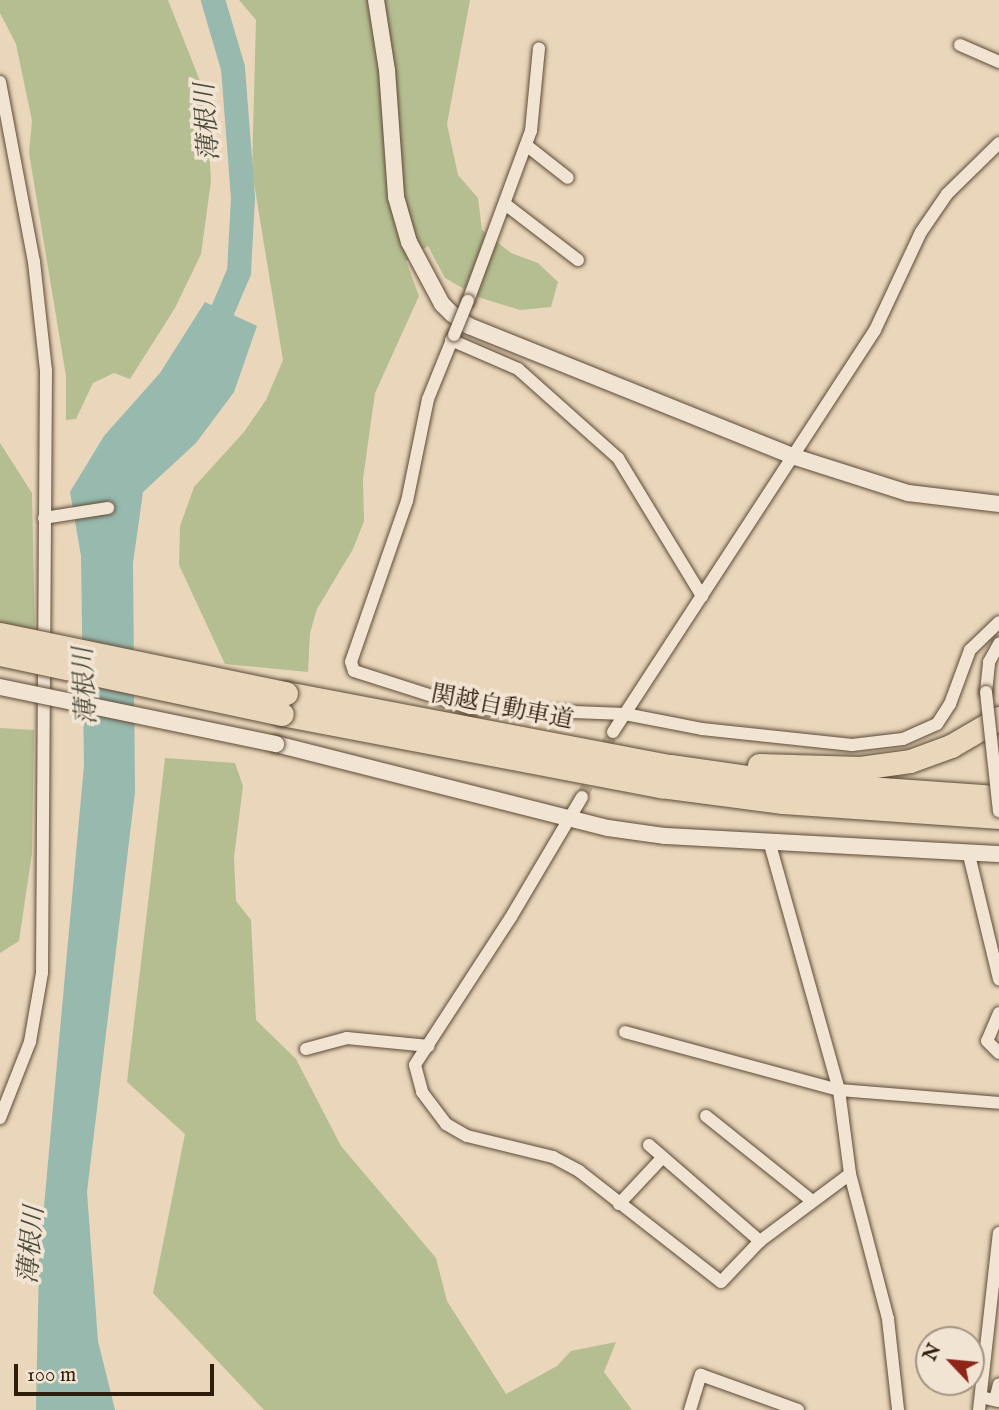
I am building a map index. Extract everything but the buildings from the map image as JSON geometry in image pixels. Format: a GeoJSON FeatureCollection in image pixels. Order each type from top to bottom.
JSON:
{"type":"FeatureCollection","features":[{"type":"Feature","properties":{"kind":"highway","name":"関越自動車道"},"geometry":{"type":"LineString","coordinates":[[0,634],[284,704],[661,786],[783,802],[999,817]]}},
{"type":"Feature","properties":{"kind":"highway","name":"関越自動車道"},"geometry":{"type":"LineString","coordinates":[[0,654],[284,704],[782,782],[999,797]]}},
{"type":"Feature","properties":{"kind":"highway"},"geometry":{"type":"LineString","coordinates":[[554,746],[731,764],[860,768],[931,754],[999,718]]}},
{"type":"Feature","properties":{"kind":"highway"},"geometry":{"type":"LineString","coordinates":[[783,802],[999,828]]}},
{"type":"Feature","properties":{"kind":"street"},"geometry":{"type":"LineString","coordinates":[[376,0],[387,70],[396,197],[409,242],[442,304],[469,326],[795,457],[908,493],[999,504]]}},
{"type":"Feature","properties":{"kind":"street"},"geometry":{"type":"LineString","coordinates":[[960,45],[999,62]]}},
{"type":"Feature","properties":{"kind":"street"},"geometry":{"type":"LineString","coordinates":[[539,48],[526,145],[428,399],[407,501],[352,668],[365,677],[470,708],[625,714],[702,729],[836,744],[903,739],[941,720],[970,649],[999,622]]}},
{"type":"Feature","properties":{"kind":"street"},"geometry":{"type":"LineString","coordinates":[[0,82],[34,262],[46,370],[42,973],[30,1042],[0,1118]]}},
{"type":"Feature","properties":{"kind":"street"},"geometry":{"type":"LineString","coordinates":[[614,732],[875,330],[921,232],[947,194],[999,143]]}},
{"type":"Feature","properties":{"kind":"street"},"geometry":{"type":"LineString","coordinates":[[526,145],[568,178]]}},
{"type":"Feature","properties":{"kind":"street"},"geometry":{"type":"LineString","coordinates":[[505,204],[578,260]]}},
{"type":"Feature","properties":{"kind":"street"},"geometry":{"type":"LineString","coordinates":[[452,337],[518,369],[618,458],[702,596]]}},
{"type":"Feature","properties":{"kind":"street"},"geometry":{"type":"LineString","coordinates":[[44,518],[108,508]]}},
{"type":"Feature","properties":{"kind":"street"},"geometry":{"type":"LineString","coordinates":[[999,644],[989,662],[986,692],[999,811]]}},
{"type":"Feature","properties":{"kind":"street"},"geometry":{"type":"LineString","coordinates":[[0,687],[276,744],[570,819],[666,836],[968,850],[999,854]]}},
{"type":"Feature","properties":{"kind":"street"},"geometry":{"type":"LineString","coordinates":[[582,797],[415,1066],[422,1092],[446,1124],[467,1136],[553,1157],[579,1171],[721,1282],[760,1241],[850,1174]]}},
{"type":"Feature","properties":{"kind":"street"},"geometry":{"type":"LineString","coordinates":[[769,841],[839,1090],[850,1174],[888,1319],[898,1410]]}},
{"type":"Feature","properties":{"kind":"street"},"geometry":{"type":"LineString","coordinates":[[968,850],[999,979]]}},
{"type":"Feature","properties":{"kind":"street"},"geometry":{"type":"LineString","coordinates":[[999,1013],[988,1041],[999,1053]]}},
{"type":"Feature","properties":{"kind":"street"},"geometry":{"type":"LineString","coordinates":[[625,1032],[839,1090],[999,1103]]}},
{"type":"Feature","properties":{"kind":"street"},"geometry":{"type":"LineString","coordinates":[[306,1049],[347,1038],[429,1046]]}},
{"type":"Feature","properties":{"kind":"street"},"geometry":{"type":"LineString","coordinates":[[706,1116],[812,1200]]}},
{"type":"Feature","properties":{"kind":"street"},"geometry":{"type":"LineString","coordinates":[[649,1145],[760,1241]]}},
{"type":"Feature","properties":{"kind":"street"},"geometry":{"type":"LineString","coordinates":[[619,1204],[663,1157]]}},
{"type":"Feature","properties":{"kind":"street"},"geometry":{"type":"LineString","coordinates":[[999,1233],[995,1309],[980,1404],[997,1400],[999,1384]]}},
{"type":"Feature","properties":{"kind":"street"},"geometry":{"type":"LineString","coordinates":[[690,1410],[701,1375],[798,1410]]}},
{"type":"Feature","properties":{"kind":"green space"},"geometry":{"type":"Polygon","coordinates":[[[0,0],[168,0],[206,96],[211,181],[201,254],[175,308],[130,379],[114,373],[93,383],[76,419],[66,420],[66,376],[29,153],[32,121],[16,44],[0,13],[0,0]]]}},
{"type":"Feature","properties":{"kind":"green space"},"geometry":{"type":"Polygon","coordinates":[[[239,0],[470,0],[447,124],[458,175],[478,198],[482,230],[511,253],[538,263],[558,282],[551,307],[520,310],[478,297],[445,278],[428,246],[406,261],[419,296],[375,393],[363,479],[364,521],[353,549],[317,609],[310,633],[308,672],[225,664],[179,565],[180,526],[194,487],[244,432],[266,400],[283,360],[252,171],[256,20],[239,0]]]}},
{"type":"Feature","properties":{"kind":"green space"},"geometry":{"type":"Polygon","coordinates":[[[0,443],[32,493],[35,641],[0,628],[0,443]]]}},
{"type":"Feature","properties":{"kind":"green space"},"geometry":{"type":"Polygon","coordinates":[[[0,728],[34,730],[32,853],[19,941],[0,953],[0,728]]]}},
{"type":"Feature","properties":{"kind":"green space"},"geometry":{"type":"Polygon","coordinates":[[[165,758],[235,763],[243,786],[234,857],[236,901],[251,920],[256,1020],[296,1059],[341,1146],[436,1258],[447,1301],[506,1394],[557,1366],[571,1351],[616,1342],[604,1372],[632,1410],[264,1410],[153,1293],[185,1134],[127,1082],[165,758]]]}},
{"type":"Feature","properties":{"kind":"water"},"geometry":{"type":"Polygon","coordinates":[[[205,302],[257,326],[234,392],[196,443],[143,492],[133,563],[135,792],[87,1192],[98,1341],[115,1410],[36,1410],[39,1262],[84,765],[81,556],[70,492],[104,436],[160,373],[205,302]]]}},
{"type":"Feature","properties":{"kind":"waterway","name":"薄根川"},"geometry":{"type":"LineString","coordinates":[[210,340],[239,272],[243,198],[233,68],[213,0]]}},
{"type":"Feature","properties":{"kind":"tunnel"},"geometry":{"type":"LineString","coordinates":[[582,797],[613,732]]}}]}
